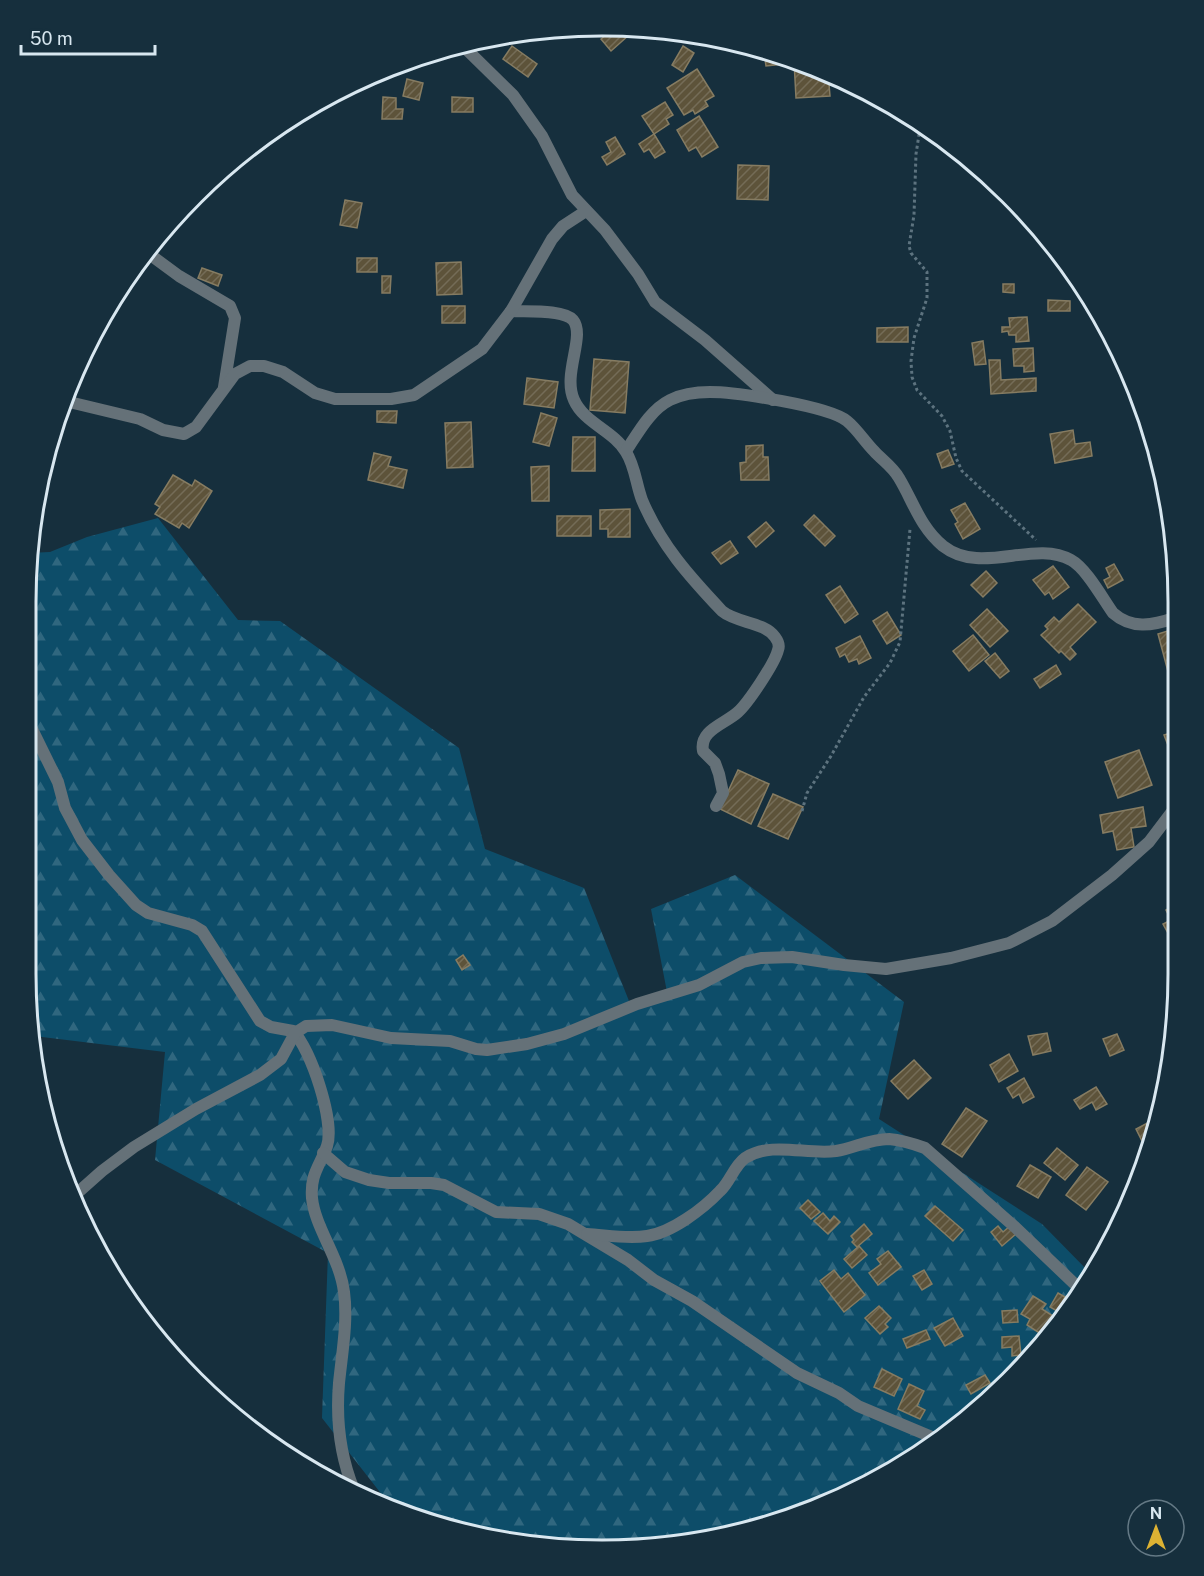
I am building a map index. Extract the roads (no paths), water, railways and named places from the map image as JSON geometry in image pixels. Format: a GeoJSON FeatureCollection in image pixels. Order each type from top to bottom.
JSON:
{"type":"FeatureCollection","features":[{"type":"Feature","properties":{"kind":"street"},"geometry":{"type":"LineString","coordinates":[[469,52],[513,94],[542,136],[572,195],[605,230],[638,274],[655,302],[705,340],[773,400]]}},
{"type":"Feature","properties":{"kind":"street"},"geometry":{"type":"LineString","coordinates":[[72,403],[140,419],[164,430],[184,434],[196,427],[235,374],[250,366],[270,367],[315,393],[335,399],[408,398],[421,392],[482,349],[511,310],[552,239],[563,226],[586,211]]}},
{"type":"Feature","properties":{"kind":"street"},"geometry":{"type":"LineString","coordinates":[[153,257],[233,310],[235,318],[224,389]]}},
{"type":"Feature","properties":{"kind":"street"},"geometry":{"type":"LineString","coordinates":[[511,310],[564,314],[574,321],[578,331],[570,378],[573,399],[577,406],[611,434],[626,451],[642,500],[666,546],[722,611],[732,618],[769,631],[779,645],[778,652],[763,679],[738,712],[710,731],[704,739],[703,751],[717,768],[723,792],[716,806]]}},
{"type":"Feature","properties":{"kind":"street"},"geometry":{"type":"LineString","coordinates":[[626,451],[651,416],[667,401],[675,398],[712,392],[773,400],[822,411],[846,420],[899,477],[917,515],[943,546],[956,553],[974,558],[1042,554],[1073,561],[1082,569],[1119,619],[1141,626],[1168,619]]}},
{"type":"Feature","properties":{"kind":"street"},"geometry":{"type":"LineString","coordinates":[[36,737],[58,782],[65,808],[82,840],[109,875],[136,905],[148,913],[192,925],[202,931],[260,1021],[295,1033],[307,1050],[329,1125],[327,1146],[315,1169],[312,1196],[314,1207],[340,1271],[345,1295],[338,1429],[350,1481]]}},
{"type":"Feature","properties":{"kind":"street"},"geometry":{"type":"LineString","coordinates":[[79,1191],[134,1147],[196,1109],[260,1075],[281,1059],[295,1033],[306,1026],[332,1024],[391,1038],[450,1041],[487,1050],[526,1044],[564,1034],[637,1004],[699,985],[743,962],[761,958],[792,957],[886,969],[951,958],[1009,943],[1052,921],[1112,875],[1149,842],[1168,817]]}},
{"type":"Feature","properties":{"kind":"street"},"geometry":{"type":"LineString","coordinates":[[585,1234],[648,1236],[667,1230],[703,1207],[722,1190],[740,1163],[758,1152],[791,1149],[818,1152],[837,1151],[872,1140],[890,1139],[925,1148],[1015,1227],[1075,1284]]}},
{"type":"Feature","properties":{"kind":"street"},"geometry":{"type":"LineString","coordinates":[[323,1153],[345,1172],[369,1180],[444,1185],[496,1212],[547,1216],[568,1224],[628,1260],[654,1280],[692,1301],[797,1373],[839,1393],[858,1406],[929,1436]]}}]}
